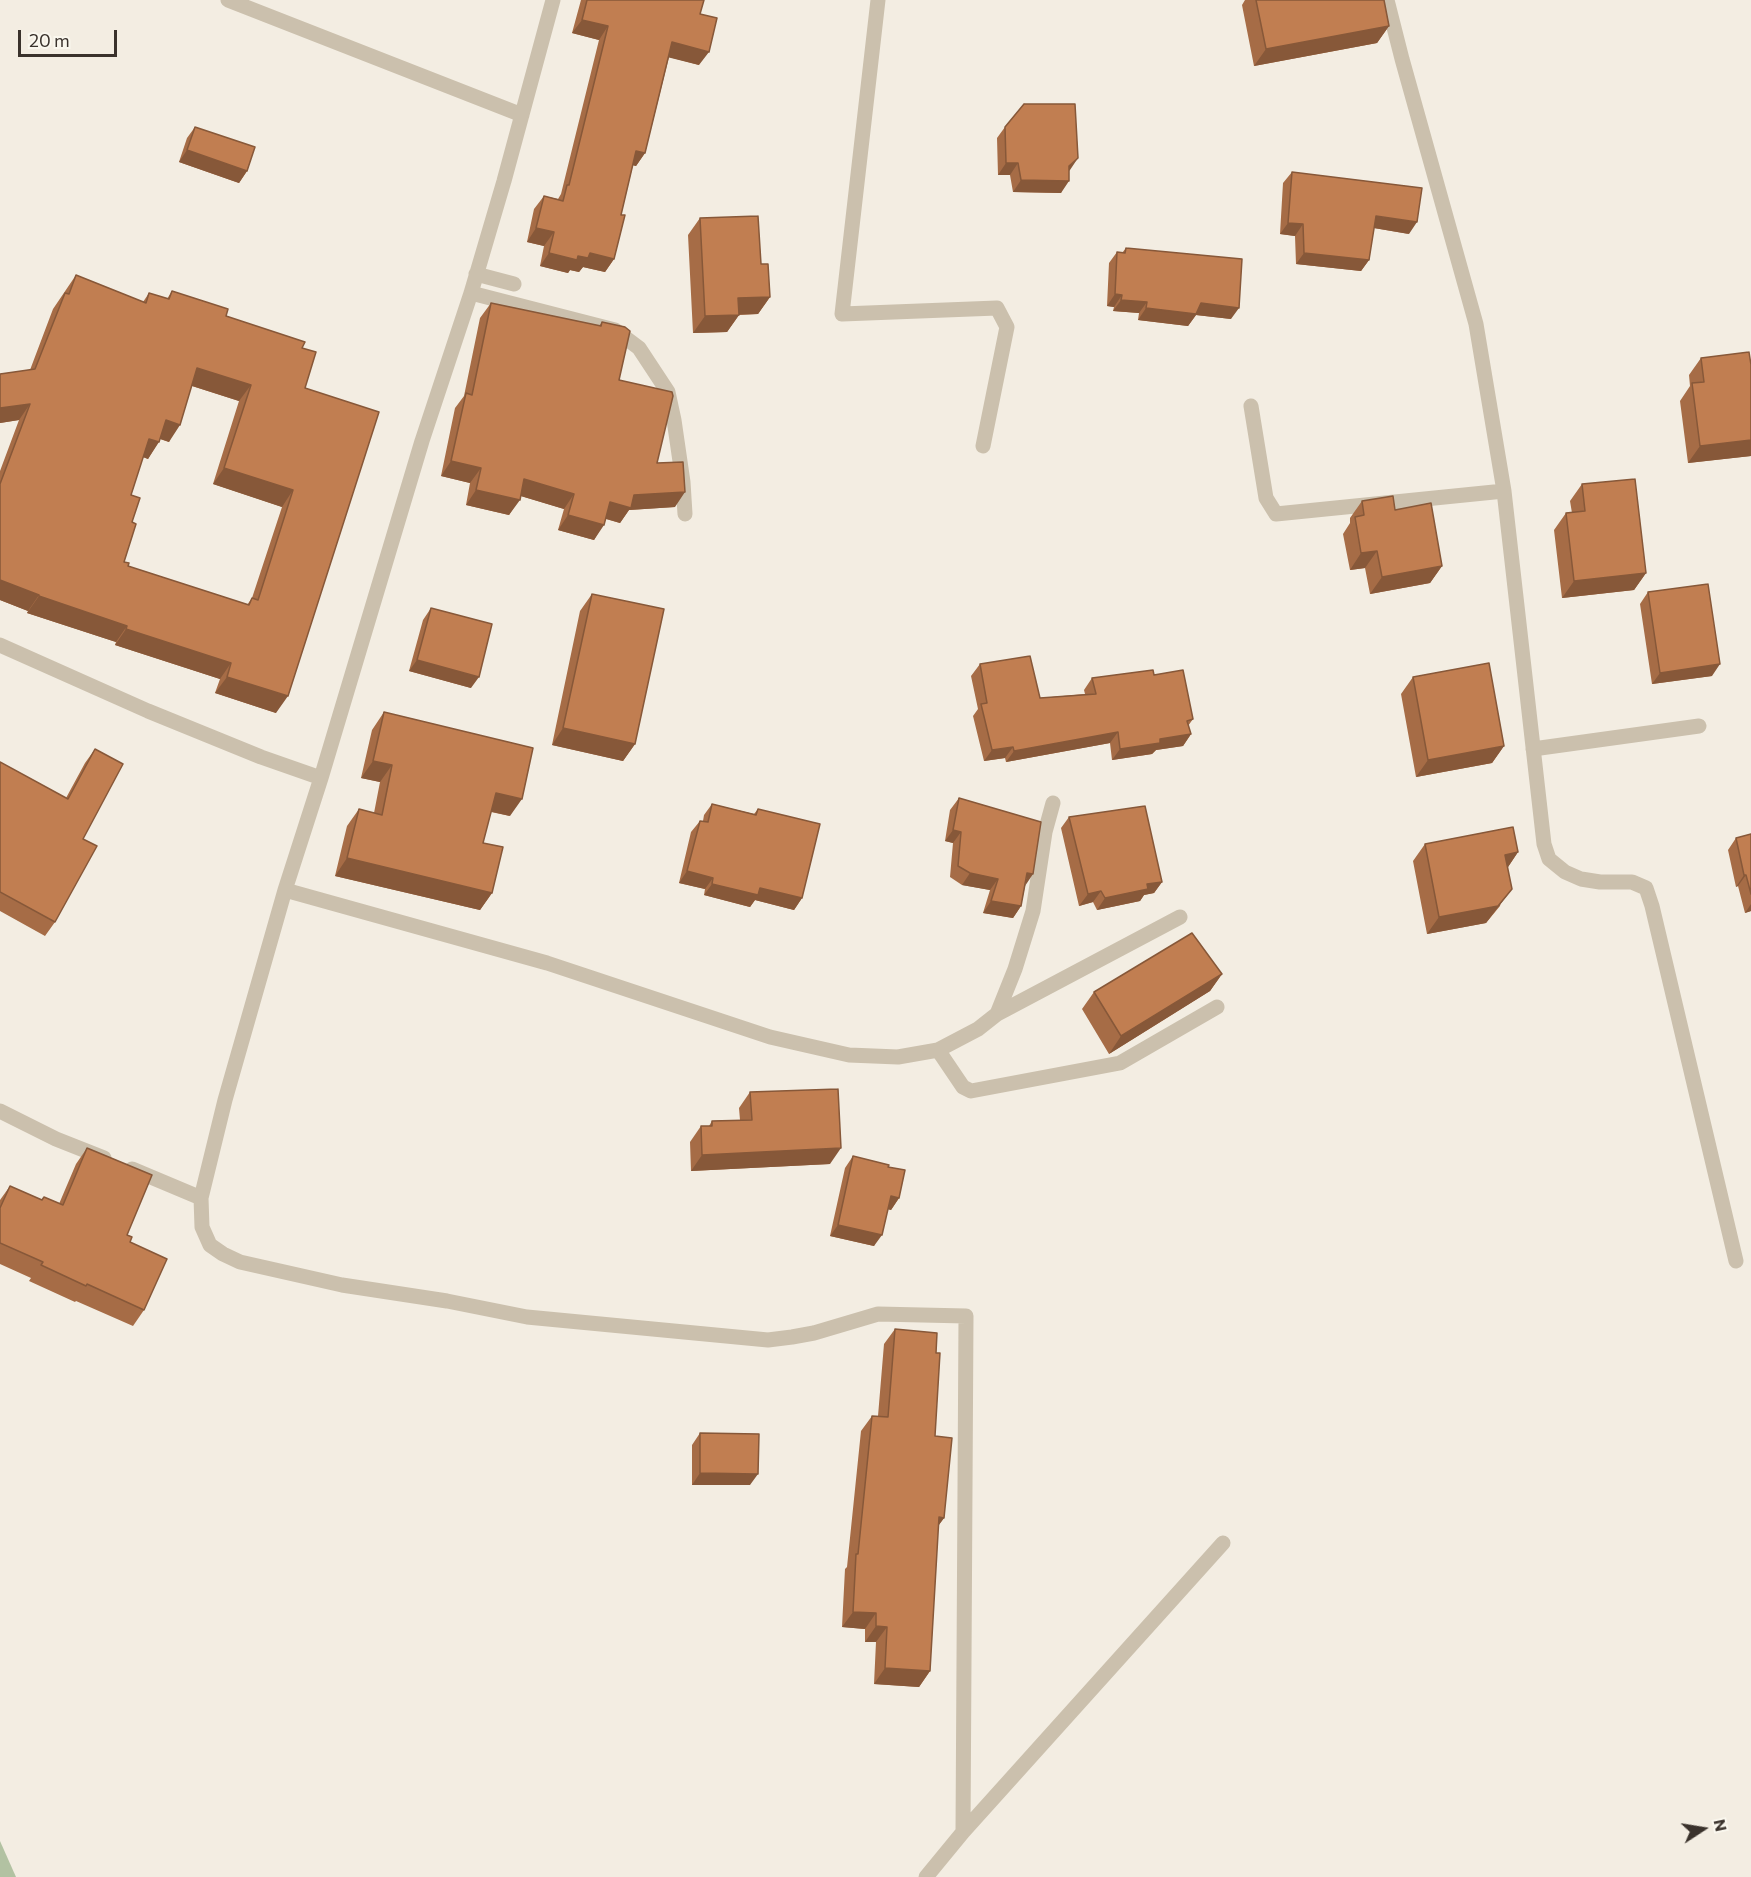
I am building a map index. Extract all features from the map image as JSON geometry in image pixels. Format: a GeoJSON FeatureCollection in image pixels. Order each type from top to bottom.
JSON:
{"type":"FeatureCollection","features":[{"type":"Feature","properties":{"kind":"street"},"geometry":{"type":"LineString","coordinates":[[228,0],[522,115]]}},
{"type":"Feature","properties":{"kind":"street"},"geometry":{"type":"LineString","coordinates":[[554,0],[471,293],[422,441],[285,890],[225,1100],[201,1198],[202,1227],[210,1245],[240,1262],[342,1285],[447,1301],[527,1317],[768,1340],[814,1333],[878,1314],[966,1316],[963,1832]]}},
{"type":"Feature","properties":{"kind":"street"},"geometry":{"type":"LineString","coordinates":[[878,0],[842,314],[997,308],[1007,327],[983,446]]}},
{"type":"Feature","properties":{"kind":"street"},"geometry":{"type":"LineString","coordinates":[[1388,0],[1405,70],[1476,324],[1504,491],[1544,844],[1549,859],[1565,872],[1581,879],[1600,882],[1632,882],[1646,888],[1736,1261]]}},
{"type":"Feature","properties":{"kind":"street"},"geometry":{"type":"LineString","coordinates":[[476,274],[514,284]]}},
{"type":"Feature","properties":{"kind":"street"},"geometry":{"type":"LineString","coordinates":[[471,293],[615,330],[639,348],[668,392],[683,482],[685,514]]}},
{"type":"Feature","properties":{"kind":"street"},"geometry":{"type":"LineString","coordinates":[[1251,406],[1266,498],[1276,514],[1504,491]]}},
{"type":"Feature","properties":{"kind":"street"},"geometry":{"type":"LineString","coordinates":[[0,645],[148,711],[261,757],[321,778]]}},
{"type":"Feature","properties":{"kind":"street"},"geometry":{"type":"LineString","coordinates":[[1533,749],[1699,726]]}},
{"type":"Feature","properties":{"kind":"street"},"geometry":{"type":"LineString","coordinates":[[997,1014],[1015,969],[1033,911],[1045,832],[1053,803]]}},
{"type":"Feature","properties":{"kind":"street"},"geometry":{"type":"LineString","coordinates":[[285,890],[547,963],[770,1037],[849,1055],[898,1057],[938,1050],[978,1029],[997,1014],[1180,917]]}},
{"type":"Feature","properties":{"kind":"street"},"geometry":{"type":"LineString","coordinates":[[938,1050],[963,1087],[971,1091],[1120,1063],[1217,1007]]}},
{"type":"Feature","properties":{"kind":"street"},"geometry":{"type":"LineString","coordinates":[[0,1111],[56,1139],[201,1198]]}},
{"type":"Feature","properties":{"kind":"street"},"geometry":{"type":"LineString","coordinates":[[926,1877],[963,1832],[1223,1543]]}},
{"type":"Feature","properties":{"kind":"green space"},"geometry":{"type":"Polygon","coordinates":[[[0,1841],[16,1877],[0,1877],[0,1841]]]}},
{"type":"Feature","properties":{"kind":"building"},"geometry":{"type":"Polygon","coordinates":[[[587,0],[704,0],[700,14],[717,18],[709,52],[672,42],[645,153],[636,151],[621,215],[625,215],[614,259],[590,253],[588,258],[578,256],[577,260],[549,253],[554,232],[536,228],[544,196],[563,201],[567,185],[569,185],[608,26],[582,20],[587,0]]]}},
{"type":"Feature","properties":{"kind":"building"},"geometry":{"type":"Polygon","coordinates":[[[1256,0],[1384,0],[1389,26],[1266,49],[1256,0]]]}},
{"type":"Feature","properties":{"kind":"building"},"geometry":{"type":"Polygon","coordinates":[[[1024,104],[1075,104],[1078,158],[1069,166],[1069,181],[1021,180],[1018,163],[1006,163],[1005,127],[1024,104]]]}},
{"type":"Feature","properties":{"kind":"building"},"geometry":{"type":"Polygon","coordinates":[[[195,127],[255,147],[247,171],[187,150],[195,127]]]}},
{"type":"Feature","properties":{"kind":"building"},"geometry":{"type":"Polygon","coordinates":[[[1292,172],[1422,188],[1417,222],[1376,216],[1369,260],[1304,253],[1303,224],[1288,223],[1292,172]]]}},
{"type":"Feature","properties":{"kind":"building"},"geometry":{"type":"Polygon","coordinates":[[[758,216],[761,264],[768,264],[770,297],[738,298],[739,315],[705,316],[700,218],[758,216]]]}},
{"type":"Feature","properties":{"kind":"building"},"geometry":{"type":"Polygon","coordinates":[[[1126,248],[1242,259],[1239,308],[1201,303],[1196,314],[1146,308],[1147,302],[1121,300],[1122,295],[1115,294],[1117,252],[1125,253],[1126,248]]]}},
{"type":"Feature","properties":{"kind":"building"},"geometry":{"type":"Polygon","coordinates":[[[76,275],[146,303],[149,293],[169,299],[172,291],[228,309],[226,316],[305,342],[302,348],[316,352],[305,388],[379,412],[288,696],[227,677],[231,663],[126,629],[127,626],[0,580],[0,484],[30,404],[0,408],[0,374],[35,369],[65,293],[69,294],[76,275]],[[197,368],[180,425],[166,420],[159,442],[149,439],[131,495],[140,498],[132,522],[136,524],[124,562],[129,563],[128,566],[249,605],[252,598],[258,600],[293,490],[224,468],[251,385],[197,368]]]}},
{"type":"Feature","properties":{"kind":"building"},"geometry":{"type":"Polygon","coordinates":[[[491,303],[601,326],[602,322],[625,327],[630,331],[619,380],[672,392],[673,396],[657,463],[683,462],[685,492],[634,495],[631,508],[610,502],[604,525],[568,515],[574,494],[524,479],[520,500],[476,490],[481,468],[451,461],[466,393],[472,395],[491,303]]]}},
{"type":"Feature","properties":{"kind":"building"},"geometry":{"type":"Polygon","coordinates":[[[1749,352],[1751,440],[1700,446],[1692,383],[1704,382],[1701,358],[1749,352]]]}},
{"type":"Feature","properties":{"kind":"building"},"geometry":{"type":"Polygon","coordinates":[[[1635,479],[1646,573],[1574,581],[1566,513],[1585,511],[1582,484],[1635,479]]]}},
{"type":"Feature","properties":{"kind":"building"},"geometry":{"type":"Polygon","coordinates":[[[1393,496],[1395,510],[1431,503],[1442,566],[1382,577],[1377,551],[1361,553],[1355,517],[1364,515],[1362,501],[1393,496]]]}},
{"type":"Feature","properties":{"kind":"building"},"geometry":{"type":"Polygon","coordinates":[[[1708,584],[1720,664],[1660,673],[1648,592],[1708,584]]]}},
{"type":"Feature","properties":{"kind":"building"},"geometry":{"type":"Polygon","coordinates":[[[592,594],[664,609],[635,744],[563,728],[592,594]]]}},
{"type":"Feature","properties":{"kind":"building"},"geometry":{"type":"Polygon","coordinates":[[[431,608],[492,624],[479,677],[417,660],[431,608]]]}},
{"type":"Feature","properties":{"kind":"building"},"geometry":{"type":"Polygon","coordinates":[[[1030,656],[1040,698],[1096,694],[1092,678],[1153,670],[1154,675],[1183,670],[1193,719],[1187,721],[1191,734],[1160,739],[1160,743],[1120,749],[1118,732],[1014,751],[1013,747],[992,750],[981,704],[987,703],[980,664],[1030,656]]]}},
{"type":"Feature","properties":{"kind":"building"},"geometry":{"type":"Polygon","coordinates":[[[1489,663],[1504,746],[1428,760],[1413,677],[1489,663]]]}},
{"type":"Feature","properties":{"kind":"building"},"geometry":{"type":"Polygon","coordinates":[[[384,712],[533,748],[522,799],[496,793],[483,843],[503,847],[492,893],[347,858],[359,809],[382,815],[392,765],[373,761],[384,712]]]}},
{"type":"Feature","properties":{"kind":"building"},"geometry":{"type":"Polygon","coordinates":[[[95,749],[123,764],[83,839],[97,846],[55,922],[0,892],[0,762],[68,799],[95,749]]]}},
{"type":"Feature","properties":{"kind":"building"},"geometry":{"type":"Polygon","coordinates":[[[959,798],[1041,822],[1033,874],[1027,873],[1021,906],[991,901],[998,879],[970,873],[958,866],[961,832],[953,830],[959,798]]]}},
{"type":"Feature","properties":{"kind":"building"},"geometry":{"type":"Polygon","coordinates":[[[712,804],[756,815],[758,809],[820,824],[802,898],[760,888],[758,895],[712,884],[713,878],[687,871],[700,821],[708,822],[712,804]]]}},
{"type":"Feature","properties":{"kind":"building"},"geometry":{"type":"Polygon","coordinates":[[[1145,806],[1162,882],[1147,884],[1148,889],[1105,898],[1101,891],[1088,894],[1069,817],[1145,806]]]}},
{"type":"Feature","properties":{"kind":"building"},"geometry":{"type":"Polygon","coordinates":[[[1513,827],[1518,852],[1505,855],[1512,889],[1498,906],[1439,917],[1425,844],[1513,827]]]}},
{"type":"Feature","properties":{"kind":"building"},"geometry":{"type":"Polygon","coordinates":[[[1751,834],[1751,894],[1746,875],[1744,875],[1736,838],[1751,834]]]}},
{"type":"Feature","properties":{"kind":"building"},"geometry":{"type":"Polygon","coordinates":[[[1192,933],[1222,974],[1121,1036],[1094,992],[1192,933]]]}},
{"type":"Feature","properties":{"kind":"building"},"geometry":{"type":"Polygon","coordinates":[[[838,1089],[841,1148],[702,1155],[701,1126],[712,1126],[712,1121],[752,1120],[750,1092],[838,1089]]]}},
{"type":"Feature","properties":{"kind":"building"},"geometry":{"type":"Polygon","coordinates":[[[87,1148],[152,1175],[127,1235],[132,1237],[130,1242],[167,1259],[144,1310],[87,1284],[86,1286],[41,1265],[43,1262],[0,1243],[0,1208],[10,1186],[42,1200],[44,1197],[63,1205],[87,1148]]]}},
{"type":"Feature","properties":{"kind":"building"},"geometry":{"type":"Polygon","coordinates":[[[853,1156],[905,1170],[899,1198],[891,1196],[882,1235],[838,1225],[853,1156]]]}},
{"type":"Feature","properties":{"kind":"building"},"geometry":{"type":"Polygon","coordinates":[[[895,1329],[937,1333],[936,1353],[940,1353],[935,1436],[952,1438],[944,1518],[939,1517],[930,1671],[885,1668],[887,1627],[876,1626],[876,1613],[853,1612],[856,1554],[858,1554],[872,1416],[888,1417],[895,1329]]]}},
{"type":"Feature","properties":{"kind":"building"},"geometry":{"type":"Polygon","coordinates":[[[700,1433],[759,1434],[758,1474],[700,1473],[700,1433]]]}}]}
